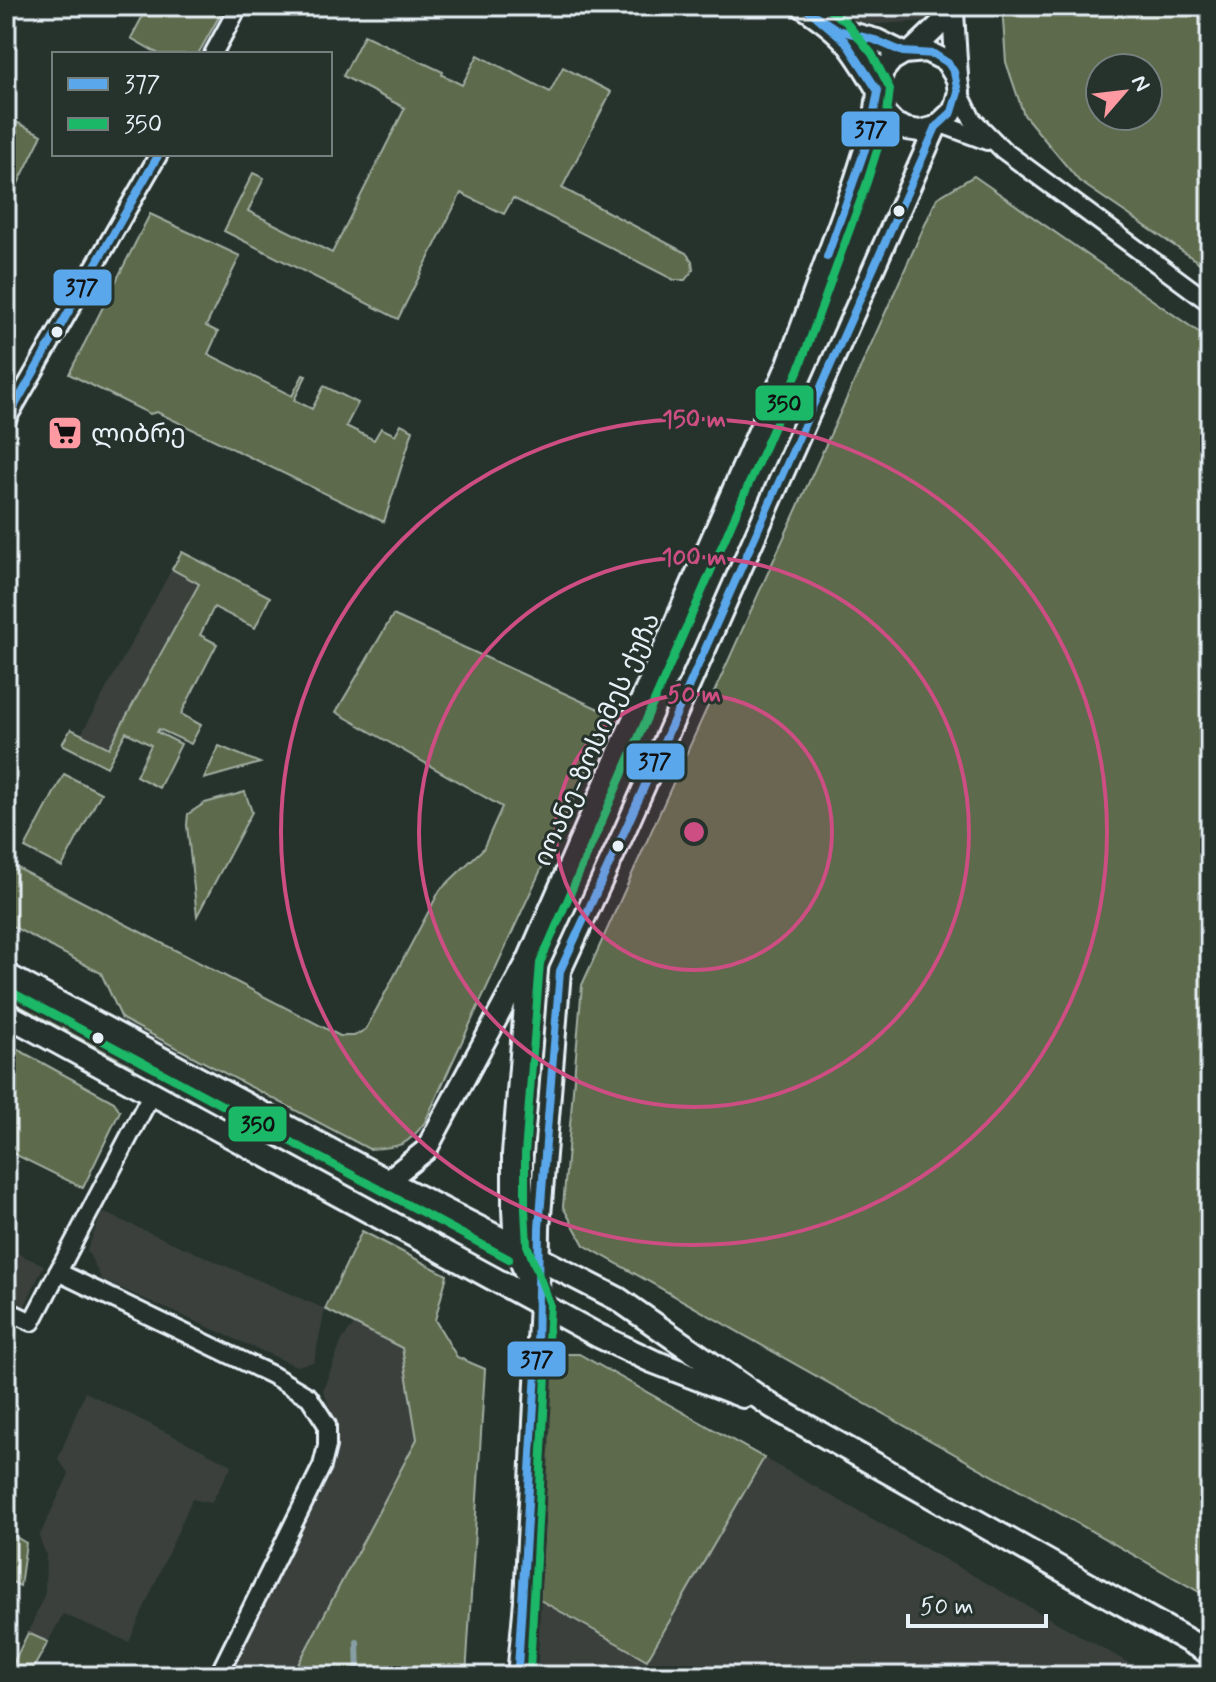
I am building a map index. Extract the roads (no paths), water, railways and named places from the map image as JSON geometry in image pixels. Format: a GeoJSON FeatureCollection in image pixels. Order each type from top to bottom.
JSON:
{"type":"FeatureCollection","features":[{"type":"Feature","properties":{"kind":"main road"},"geometry":{"type":"LineString","coordinates":[[6,975],[387,1181],[618,1299],[773,1407],[1210,1653]]}},
{"type":"Feature","properties":{"kind":"main road"},"geometry":{"type":"LineString","coordinates":[[6,1014],[599,1336],[652,1361],[773,1407]]}},
{"type":"Feature","properties":{"kind":"main road"},"geometry":{"type":"LineString","coordinates":[[152,1093],[168,1063]]}},
{"type":"Feature","properties":{"kind":"street"},"geometry":{"type":"LineString","coordinates":[[214,52],[239,6]]}},
{"type":"Feature","properties":{"kind":"street"},"geometry":{"type":"LineString","coordinates":[[801,6],[836,29],[861,60],[885,114],[895,124],[920,131],[939,126],[972,134],[1003,150]]}},
{"type":"Feature","properties":{"kind":"street"},"geometry":{"type":"LineString","coordinates":[[878,94],[883,71],[892,60],[908,52],[954,9]]}},
{"type":"Feature","properties":{"kind":"street"},"geometry":{"type":"LineString","coordinates":[[520,1673],[539,1228],[560,971],[939,126],[954,110],[958,86],[954,9]]}},
{"type":"Feature","properties":{"kind":"street"},"geometry":{"type":"LineString","coordinates":[[836,29],[908,52],[926,51],[946,61],[972,119],[1003,150],[1210,303]]}},
{"type":"Feature","properties":{"kind":"street","name":"იოანე-ზოსიმეს ქუჩა"},"geometry":{"type":"LineString","coordinates":[[387,1181],[426,1150],[528,960],[788,364],[855,181],[878,94]]}},
{"type":"Feature","properties":{"kind":"street"},"geometry":{"type":"LineString","coordinates":[[6,421],[158,156]]}},
{"type":"Feature","properties":{"kind":"street"},"geometry":{"type":"LineString","coordinates":[[538,937],[550,952],[558,954],[569,951]]}},
{"type":"Feature","properties":{"kind":"street","name":"იოანე-ზოსიმეს ქუჩა"},"geometry":{"type":"LineString","coordinates":[[528,960],[513,1154],[515,1248],[538,1303]]}},
{"type":"Feature","properties":{"kind":"street"},"geometry":{"type":"LineString","coordinates":[[6,1310],[32,1322],[152,1093]]}},
{"type":"Feature","properties":{"kind":"street"},"geometry":{"type":"LineString","coordinates":[[58,1272],[272,1375],[309,1397],[327,1425],[327,1446],[322,1466],[218,1676]]}},
{"type":"Feature","properties":{"kind":"waterway"},"geometry":{"type":"LineString","coordinates":[[357,1642],[358,1676]]}},
{"type":"Feature","properties":{"kind":"place","name":"ლიბრე"},"geometry":{"type":"Point","coordinates":[65,433]}}]}
